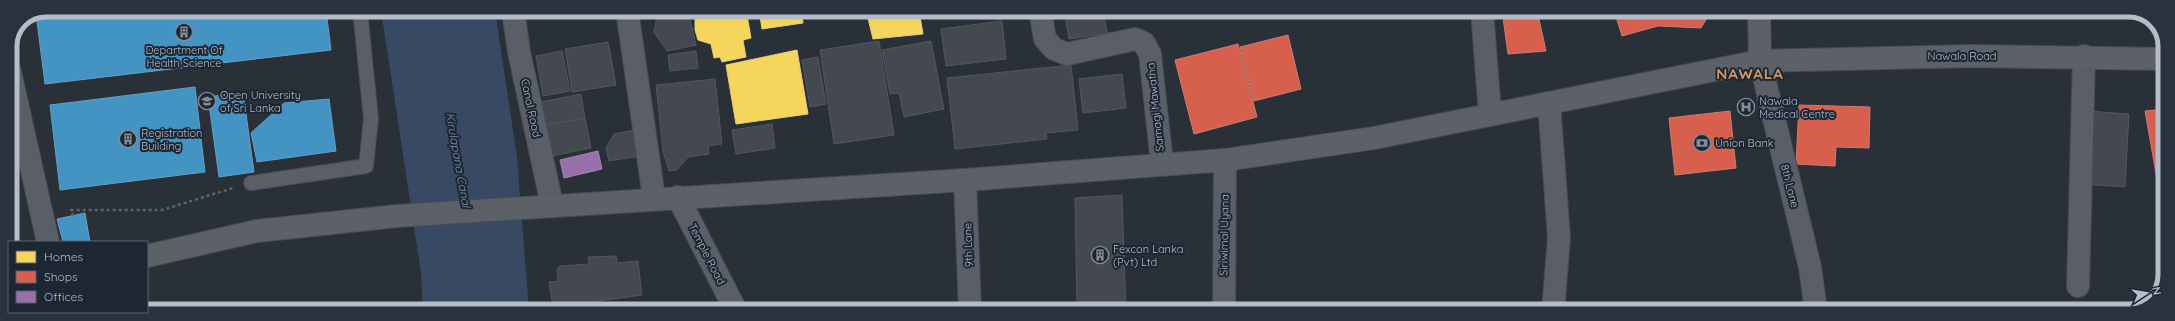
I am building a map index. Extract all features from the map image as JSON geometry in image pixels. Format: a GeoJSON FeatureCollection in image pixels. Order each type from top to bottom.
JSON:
{"type":"FeatureCollection","features":[{"type":"Feature","properties":{"kind":"main road"},"geometry":{"type":"LineString","coordinates":[[1759,17],[1760,61]]}},
{"type":"Feature","properties":{"kind":"main road","name":"Nawala Road"},"geometry":{"type":"LineString","coordinates":[[148,256],[257,231],[397,216],[654,198],[965,180],[1162,163],[1225,160],[1374,138],[1760,61],[1877,57],[2084,56],[2158,59]]}},
{"type":"Feature","properties":{"kind":"street","name":"Canal Road"},"geometry":{"type":"LineString","coordinates":[[514,17],[519,52],[550,205]]}},
{"type":"Feature","properties":{"kind":"street"},"geometry":{"type":"LineString","coordinates":[[628,17],[654,198]]}},
{"type":"Feature","properties":{"kind":"street","name":"Samagi Mawatha"},"geometry":{"type":"LineString","coordinates":[[1041,17],[1045,39],[1054,49],[1067,54],[1135,39],[1144,43],[1150,54],[1162,163]]}},
{"type":"Feature","properties":{"kind":"street"},"geometry":{"type":"LineString","coordinates":[[1483,17],[1490,114]]}},
{"type":"Feature","properties":{"kind":"street"},"geometry":{"type":"LineString","coordinates":[[2078,286],[2084,56]]}},
{"type":"Feature","properties":{"kind":"street","name":"8th Lane"},"geometry":{"type":"LineString","coordinates":[[1760,61],[1810,267],[1815,304]]}},
{"type":"Feature","properties":{"kind":"street"},"geometry":{"type":"LineString","coordinates":[[17,103],[48,241]]}},
{"type":"Feature","properties":{"kind":"street"},"geometry":{"type":"LineString","coordinates":[[1549,103],[1559,238],[1554,304]]}},
{"type":"Feature","properties":{"kind":"street","name":"Siriwimal Uyana"},"geometry":{"type":"LineString","coordinates":[[1224,304],[1225,160]]}},
{"type":"Feature","properties":{"kind":"street","name":"9th Lane"},"geometry":{"type":"LineString","coordinates":[[965,180],[970,304]]}},
{"type":"Feature","properties":{"kind":"street","name":"Temple Road"},"geometry":{"type":"LineString","coordinates":[[678,197],[732,304]]}},
{"type":"Feature","properties":{"kind":"lane"},"geometry":{"type":"LineString","coordinates":[[251,183],[366,166],[371,119],[361,17]]}},
{"type":"Feature","properties":{"kind":"path"},"geometry":{"type":"LineString","coordinates":[[73,216],[72,210],[162,210],[251,183]]}},
{"type":"Feature","properties":{"kind":"water","name":"Kirulapana Canal"},"geometry":{"type":"Polygon","coordinates":[[[382,17],[496,17],[517,157],[528,304],[423,304],[421,273],[382,17]]]}},
{"type":"Feature","properties":{"kind":"building: Homes"},"geometry":{"type":"Polygon","coordinates":[[[695,17],[747,17],[751,38],[743,40],[746,57],[722,62],[720,57],[714,58],[711,44],[698,40],[695,30],[695,17]]]}},
{"type":"Feature","properties":{"kind":"building: Homes"},"geometry":{"type":"Polygon","coordinates":[[[760,17],[802,17],[803,23],[762,29],[760,17]]]}},
{"type":"Feature","properties":{"kind":"building: Homes"},"geometry":{"type":"Polygon","coordinates":[[[868,17],[920,17],[923,34],[873,39],[868,17]]]}},
{"type":"Feature","properties":{"kind":"building: Homes"},"geometry":{"type":"Polygon","coordinates":[[[797,50],[808,114],[736,124],[726,65],[797,50]]]}},
{"type":"Feature","properties":{"kind":"building: Shops"},"geometry":{"type":"Polygon","coordinates":[[[1503,17],[1539,17],[1546,51],[1508,54],[1503,17]]]}},
{"type":"Feature","properties":{"kind":"building: Shops"},"geometry":{"type":"Polygon","coordinates":[[[1616,17],[1708,17],[1701,28],[1658,26],[1622,36],[1616,17]]]}},
{"type":"Feature","properties":{"kind":"building: Shops"},"geometry":{"type":"Polygon","coordinates":[[[1288,35],[1301,89],[1254,101],[1240,47],[1288,35]]]}},
{"type":"Feature","properties":{"kind":"building: Shops"},"geometry":{"type":"Polygon","coordinates":[[[1238,44],[1257,117],[1194,134],[1175,60],[1238,44]]]}},
{"type":"Feature","properties":{"kind":"building: Shops"},"geometry":{"type":"Polygon","coordinates":[[[1799,105],[1870,107],[1869,148],[1836,147],[1835,166],[1796,164],[1799,105]]]}},
{"type":"Feature","properties":{"kind":"building: Shops"},"geometry":{"type":"Polygon","coordinates":[[[2158,110],[2158,185],[2145,111],[2158,110]]]}},
{"type":"Feature","properties":{"kind":"building: Shops","name":"Union Bank"},"geometry":{"type":"Polygon","coordinates":[[[1730,111],[1736,168],[1675,175],[1669,118],[1730,111]]]}},
{"type":"Feature","properties":{"kind":"building: Offices"},"geometry":{"type":"Polygon","coordinates":[[[598,151],[602,169],[564,178],[560,160],[598,151]]]}},
{"type":"Feature","properties":{"kind":"building: Schools","name":"Department Of Health Science"},"geometry":{"type":"Polygon","coordinates":[[[46,17],[327,17],[331,50],[45,84],[37,19],[46,17]]]}},
{"type":"Feature","properties":{"kind":"building: Schools","name":"Registration Building"},"geometry":{"type":"Polygon","coordinates":[[[195,87],[205,172],[60,190],[50,105],[195,87]]]}},
{"type":"Feature","properties":{"kind":"building: Schools"},"geometry":{"type":"Polygon","coordinates":[[[243,92],[254,172],[219,177],[208,97],[243,92]]]}},
{"type":"Feature","properties":{"kind":"building: Schools"},"geometry":{"type":"Polygon","coordinates":[[[329,99],[336,151],[257,162],[251,133],[284,103],[329,99]]]}},
{"type":"Feature","properties":{"kind":"building: Schools"},"geometry":{"type":"Polygon","coordinates":[[[85,213],[90,241],[63,241],[57,219],[85,213]]]}},
{"type":"Feature","properties":{"kind":"building: Other"},"geometry":{"type":"Polygon","coordinates":[[[657,17],[690,17],[696,45],[667,51],[654,32],[657,17]]]}},
{"type":"Feature","properties":{"kind":"building: Other"},"geometry":{"type":"Polygon","coordinates":[[[996,17],[1012,17],[997,20],[996,17]]]}},
{"type":"Feature","properties":{"kind":"building: Other"},"geometry":{"type":"Polygon","coordinates":[[[1065,17],[1104,17],[1107,33],[1069,39],[1065,17]]]}},
{"type":"Feature","properties":{"kind":"building: Other"},"geometry":{"type":"Polygon","coordinates":[[[1002,21],[1006,59],[946,66],[941,29],[1002,21]]]}},
{"type":"Feature","properties":{"kind":"building: Other"},"geometry":{"type":"Polygon","coordinates":[[[879,41],[894,135],[834,144],[820,50],[879,41]]]}},
{"type":"Feature","properties":{"kind":"building: Other"},"geometry":{"type":"Polygon","coordinates":[[[931,41],[944,109],[904,117],[899,93],[890,94],[882,50],[931,41]]]}},
{"type":"Feature","properties":{"kind":"building: Other"},"geometry":{"type":"Polygon","coordinates":[[[608,42],[616,85],[572,92],[565,49],[608,42]]]}},
{"type":"Feature","properties":{"kind":"building: Other"},"geometry":{"type":"Polygon","coordinates":[[[562,51],[570,91],[543,96],[536,56],[562,51]]]}},
{"type":"Feature","properties":{"kind":"building: Other"},"geometry":{"type":"Polygon","coordinates":[[[696,51],[698,68],[670,71],[668,55],[696,51]]]}},
{"type":"Feature","properties":{"kind":"building: Other"},"geometry":{"type":"Polygon","coordinates":[[[818,57],[826,104],[810,107],[802,60],[818,57]]]}},
{"type":"Feature","properties":{"kind":"building: Other"},"geometry":{"type":"Polygon","coordinates":[[[1071,65],[1078,130],[1046,133],[1047,139],[955,149],[947,78],[1071,65]]]}},
{"type":"Feature","properties":{"kind":"building: Other"},"geometry":{"type":"Polygon","coordinates":[[[1122,74],[1126,108],[1083,113],[1079,79],[1122,74]]]}},
{"type":"Feature","properties":{"kind":"building: Other"},"geometry":{"type":"Polygon","coordinates":[[[715,79],[722,144],[708,146],[709,154],[688,157],[677,170],[669,171],[663,151],[656,85],[715,79]]]}},
{"type":"Feature","properties":{"kind":"building: Other"},"geometry":{"type":"Polygon","coordinates":[[[581,94],[585,118],[546,125],[541,102],[581,94]]]}},
{"type":"Feature","properties":{"kind":"building: Other"},"geometry":{"type":"Polygon","coordinates":[[[2088,111],[2129,114],[2125,187],[2083,184],[2088,111]]]}},
{"type":"Feature","properties":{"kind":"building: Other"},"geometry":{"type":"Polygon","coordinates":[[[585,118],[591,148],[552,156],[546,125],[585,118]]]}},
{"type":"Feature","properties":{"kind":"building: Other"},"geometry":{"type":"Polygon","coordinates":[[[772,124],[775,148],[736,154],[732,130],[772,124]]]}},
{"type":"Feature","properties":{"kind":"building: Other"},"geometry":{"type":"Polygon","coordinates":[[[635,130],[640,156],[609,161],[606,148],[614,134],[635,130]]]}},
{"type":"Feature","properties":{"kind":"building: Other","name":"Fexcon Lanka (Pvt) Ltd"},"geometry":{"type":"Polygon","coordinates":[[[1122,195],[1126,304],[1077,304],[1075,198],[1122,195]]]}},
{"type":"Feature","properties":{"kind":"building: Other"},"geometry":{"type":"Polygon","coordinates":[[[616,256],[617,263],[638,261],[642,295],[575,304],[553,304],[549,282],[558,281],[557,269],[560,266],[589,264],[588,257],[616,256]]]}},
{"type":"Feature","properties":{"kind":"place","name":"Department Of Health Science"},"geometry":{"type":"Point","coordinates":[184,32]}},
{"type":"Feature","properties":{"kind":"place","name":"Open University of Sri Lanka"},"geometry":{"type":"Point","coordinates":[207,101]}},
{"type":"Feature","properties":{"kind":"place","name":"Nawala Medical Centre"},"geometry":{"type":"Point","coordinates":[1746,107]}},
{"type":"Feature","properties":{"kind":"place","name":"Registration Building"},"geometry":{"type":"Point","coordinates":[128,139]}},
{"type":"Feature","properties":{"kind":"place","name":"Union Bank"},"geometry":{"type":"Point","coordinates":[1702,143]}},
{"type":"Feature","properties":{"kind":"place","name":"Fexcon Lanka (Pvt) Ltd"},"geometry":{"type":"Point","coordinates":[1100,255]}},
{"type":"Feature","properties":{"kind":"district","name":"NAWALA"},"geometry":{"type":"Point","coordinates":[1750,74]}}]}
